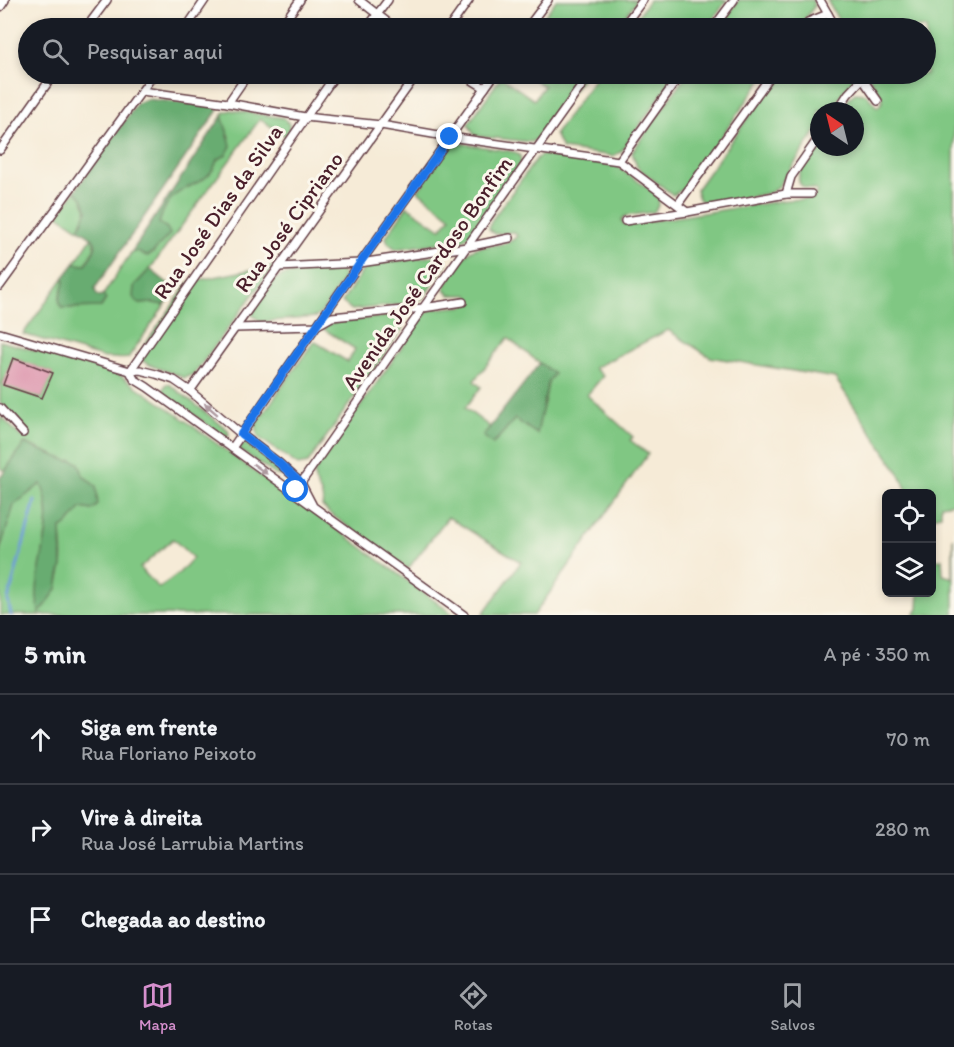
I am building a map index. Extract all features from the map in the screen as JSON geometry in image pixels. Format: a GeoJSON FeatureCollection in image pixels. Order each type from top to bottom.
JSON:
{"type":"FeatureCollection","features":[{"type":"Feature","properties":{"kind":"street"},"geometry":{"type":"LineString","coordinates":[[0,6],[4,0]]}},
{"type":"Feature","properties":{"kind":"street"},"geometry":{"type":"LineString","coordinates":[[94,18],[107,0]]}},
{"type":"Feature","properties":{"kind":"street"},"geometry":{"type":"LineString","coordinates":[[193,18],[206,0]]}},
{"type":"Feature","properties":{"kind":"street"},"geometry":{"type":"LineString","coordinates":[[287,18],[300,0]]}},
{"type":"Feature","properties":{"kind":"street"},"geometry":{"type":"LineString","coordinates":[[358,0],[381,18]]}},
{"type":"Feature","properties":{"kind":"street"},"geometry":{"type":"LineString","coordinates":[[375,18],[388,0]]}},
{"type":"Feature","properties":{"kind":"street"},"geometry":{"type":"LineString","coordinates":[[456,18],[469,0]]}},
{"type":"Feature","properties":{"kind":"street"},"geometry":{"type":"LineString","coordinates":[[534,18],[548,0]]}},
{"type":"Feature","properties":{"kind":"street"},"geometry":{"type":"LineString","coordinates":[[630,18],[643,0]]}},
{"type":"Feature","properties":{"kind":"street"},"geometry":{"type":"LineString","coordinates":[[720,18],[734,0]]}},
{"type":"Feature","properties":{"kind":"street"},"geometry":{"type":"LineString","coordinates":[[820,0],[830,18]]}},
{"type":"Feature","properties":{"kind":"street"},"geometry":{"type":"LineString","coordinates":[[818,18],[828,14]]}},
{"type":"Feature","properties":{"kind":"street"},"geometry":{"type":"LineString","coordinates":[[0,150],[47,84]]}},
{"type":"Feature","properties":{"kind":"street"},"geometry":{"type":"LineString","coordinates":[[0,286],[147,84]]}},
{"type":"Feature","properties":{"kind":"street"},"geometry":{"type":"LineString","coordinates":[[228,103],[241,84]]}},
{"type":"Feature","properties":{"kind":"street","name":"Rua José Dias da Silva"},"geometry":{"type":"LineString","coordinates":[[130,371],[329,84]]}},
{"type":"Feature","properties":{"kind":"street","name":"Rua José Cipriano"},"geometry":{"type":"LineString","coordinates":[[190,391],[410,84]]}},
{"type":"Feature","properties":{"kind":"street"},"geometry":{"type":"LineString","coordinates":[[478,84],[485,88]]}},
{"type":"Feature","properties":{"kind":"street"},"geometry":{"type":"LineString","coordinates":[[232,448],[488,84]]}},
{"type":"Feature","properties":{"kind":"street","name":"Avenida José Cardoso Bonfim"},"geometry":{"type":"LineString","coordinates":[[294,493],[583,84]]}},
{"type":"Feature","properties":{"kind":"street"},"geometry":{"type":"LineString","coordinates":[[619,161],[674,84]]}},
{"type":"Feature","properties":{"kind":"street"},"geometry":{"type":"LineString","coordinates":[[678,204],[765,84]]}},
{"type":"Feature","properties":{"kind":"street"},"geometry":{"type":"LineString","coordinates":[[843,102],[855,84]]}},
{"type":"Feature","properties":{"kind":"street"},"geometry":{"type":"LineString","coordinates":[[866,84],[878,101]]}},
{"type":"Feature","properties":{"kind":"street"},"geometry":{"type":"LineString","coordinates":[[142,91],[305,117],[381,125],[619,161],[687,212]]}},
{"type":"Feature","properties":{"kind":"street"},"geometry":{"type":"LineString","coordinates":[[786,194],[791,177],[810,150]]}},
{"type":"Feature","properties":{"kind":"street"},"geometry":{"type":"LineString","coordinates":[[625,221],[786,194],[811,194]]}},
{"type":"Feature","properties":{"kind":"street"},"geometry":{"type":"LineString","coordinates":[[279,267],[360,263],[467,247],[510,238]]}},
{"type":"Feature","properties":{"kind":"street"},"geometry":{"type":"LineString","coordinates":[[235,328],[316,326],[332,316],[463,302]]}},
{"type":"Feature","properties":{"kind":"street"},"geometry":{"type":"LineString","coordinates":[[0,333],[130,371],[140,370],[174,380],[279,463],[301,483],[313,506]]}},
{"type":"Feature","properties":{"kind":"street"},"geometry":{"type":"LineString","coordinates":[[130,371],[134,379],[464,615]]}},
{"type":"Feature","properties":{"kind":"street"},"geometry":{"type":"LineString","coordinates":[[0,408],[23,433]]}},
{"type":"Feature","properties":{"kind":"green space"},"geometry":{"type":"Polygon","coordinates":[[[556,0],[637,0],[624,18],[543,18],[556,0]]]}},
{"type":"Feature","properties":{"kind":"green space"},"geometry":{"type":"Polygon","coordinates":[[[649,0],[727,0],[714,18],[636,18],[649,0]]]}},
{"type":"Feature","properties":{"kind":"green space"},"geometry":{"type":"Polygon","coordinates":[[[739,0],[813,0],[814,7],[806,18],[726,18],[739,0]]]}},
{"type":"Feature","properties":{"kind":"green space"},"geometry":{"type":"Polygon","coordinates":[[[827,0],[954,0],[954,503],[941,505],[941,515],[936,516],[936,489],[906,489],[899,473],[835,378],[710,357],[668,330],[594,368],[603,376],[587,395],[633,437],[630,440],[648,454],[534,615],[482,615],[521,562],[448,517],[408,569],[322,506],[322,497],[314,476],[315,471],[425,314],[432,309],[464,306],[467,303],[468,295],[450,295],[444,288],[464,257],[472,250],[507,243],[517,236],[514,232],[495,234],[489,229],[491,221],[537,158],[543,155],[616,166],[655,193],[659,201],[654,212],[626,216],[622,219],[626,225],[786,200],[809,199],[817,192],[802,186],[799,176],[810,155],[864,156],[864,102],[847,102],[850,97],[855,93],[866,94],[878,107],[882,102],[882,97],[874,84],[936,84],[936,18],[837,18],[827,0]],[[508,338],[474,381],[481,387],[465,408],[490,427],[483,436],[515,419],[536,433],[548,382],[553,374],[508,338]]]}},
{"type":"Feature","properties":{"kind":"green space"},"geometry":{"type":"Polygon","coordinates":[[[496,84],[511,84],[534,100],[544,86],[541,84],[578,84],[539,138],[531,142],[475,136],[468,124],[496,84]]]}},
{"type":"Feature","properties":{"kind":"green space"},"geometry":{"type":"Polygon","coordinates":[[[591,84],[669,84],[621,152],[613,156],[562,149],[555,134],[591,84]]]}},
{"type":"Feature","properties":{"kind":"green space"},"geometry":{"type":"Polygon","coordinates":[[[680,84],[759,84],[684,189],[673,195],[637,167],[632,152],[680,84]]]}},
{"type":"Feature","properties":{"kind":"green space"},"geometry":{"type":"Polygon","coordinates":[[[772,84],[851,84],[836,102],[810,102],[810,140],[779,186],[770,193],[708,205],[699,199],[696,190],[772,84]]]}},
{"type":"Feature","properties":{"kind":"green space"},"geometry":{"type":"Polygon","coordinates":[[[147,99],[214,106],[218,110],[95,288],[96,294],[103,295],[106,299],[101,307],[61,308],[59,299],[64,277],[74,264],[86,265],[95,247],[92,238],[79,229],[87,210],[82,198],[75,191],[137,103],[147,99]]]}},
{"type":"Feature","properties":{"kind":"green space"},"geometry":{"type":"Polygon","coordinates":[[[231,110],[284,118],[289,124],[289,129],[285,136],[260,119],[150,269],[134,286],[139,304],[165,305],[128,358],[105,358],[23,334],[64,277],[59,299],[62,308],[101,307],[106,299],[103,295],[131,253],[138,251],[153,253],[161,241],[170,234],[159,223],[169,201],[181,191],[205,178],[214,168],[217,160],[226,155],[230,136],[222,116],[231,110]]]}},
{"type":"Feature","properties":{"kind":"green space"},"geometry":{"type":"Polygon","coordinates":[[[222,116],[231,146],[226,155],[217,160],[214,168],[205,178],[181,191],[169,201],[159,223],[167,228],[170,234],[157,248],[148,256],[138,251],[131,253],[222,116]]]}},
{"type":"Feature","properties":{"kind":"green space"},"geometry":{"type":"Polygon","coordinates":[[[459,143],[515,152],[520,156],[521,163],[472,234],[463,240],[396,249],[388,243],[386,237],[407,206],[440,229],[451,217],[418,191],[449,146],[459,143]]]}},
{"type":"Feature","properties":{"kind":"green space"},"geometry":{"type":"Polygon","coordinates":[[[75,191],[82,198],[87,210],[79,229],[58,215],[75,191]]]}},
{"type":"Feature","properties":{"kind":"green space"},"geometry":{"type":"Polygon","coordinates":[[[92,237],[94,249],[86,265],[74,264],[92,237]]]}},
{"type":"Feature","properties":{"kind":"green space"},"geometry":{"type":"Polygon","coordinates":[[[440,255],[445,258],[446,264],[424,297],[414,303],[352,310],[342,302],[368,265],[440,255]]]}},
{"type":"Feature","properties":{"kind":"green space"},"geometry":{"type":"Polygon","coordinates":[[[275,265],[194,374],[184,378],[152,366],[137,356],[189,282],[275,265]]]}},
{"type":"Feature","properties":{"kind":"green space"},"geometry":{"type":"Polygon","coordinates":[[[335,268],[342,271],[344,278],[322,312],[316,317],[261,322],[251,314],[274,280],[283,275],[335,268]]]}},
{"type":"Feature","properties":{"kind":"green space"},"geometry":{"type":"Polygon","coordinates":[[[150,269],[176,290],[165,305],[139,304],[133,297],[134,286],[150,269]]]}},
{"type":"Feature","properties":{"kind":"green space"},"geometry":{"type":"Polygon","coordinates":[[[396,315],[401,321],[402,329],[308,463],[298,465],[258,437],[256,424],[314,341],[348,362],[355,349],[322,328],[331,323],[396,315]]]}},
{"type":"Feature","properties":{"kind":"green space"},"geometry":{"type":"Polygon","coordinates":[[[0,341],[119,375],[311,510],[454,615],[0,615],[0,550],[14,505],[41,483],[46,494],[48,521],[43,554],[57,589],[63,560],[61,528],[68,524],[81,508],[92,510],[96,487],[72,460],[68,462],[25,443],[5,471],[0,468],[0,418],[3,418],[20,436],[23,437],[26,434],[25,430],[0,403],[0,341]],[[13,358],[3,384],[42,398],[52,373],[13,358]],[[173,539],[140,568],[159,588],[179,573],[193,558],[173,539]]]}},
{"type":"Feature","properties":{"kind":"green space"},"geometry":{"type":"Polygon","coordinates":[[[540,363],[554,374],[548,382],[537,434],[515,419],[493,444],[483,436],[540,363]]]}},
{"type":"Feature","properties":{"kind":"green space"},"geometry":{"type":"Polygon","coordinates":[[[166,384],[228,430],[228,437],[223,436],[164,393],[166,384]]]}},
{"type":"Feature","properties":{"kind":"green space"},"geometry":{"type":"Polygon","coordinates":[[[25,443],[68,461],[79,463],[83,475],[96,487],[98,505],[92,510],[81,508],[68,524],[61,528],[62,566],[57,589],[39,613],[38,577],[47,523],[46,497],[41,484],[14,505],[0,550],[0,478],[25,443]]]}},
{"type":"Feature","properties":{"kind":"green space"},"geometry":{"type":"Polygon","coordinates":[[[244,443],[280,469],[281,476],[276,475],[240,450],[239,447],[244,443]]]}},
{"type":"Feature","properties":{"kind":"green space"},"geometry":{"type":"Polygon","coordinates":[[[953,538],[954,615],[914,615],[918,609],[919,597],[936,597],[936,560],[942,559],[943,575],[953,578],[953,538]]]}},
{"type":"Feature","properties":{"kind":"building"},"geometry":{"type":"Polygon","coordinates":[[[13,358],[53,373],[42,398],[3,385],[13,358]]]}},
{"type":"Feature","properties":{"kind":"waterway"},"geometry":{"type":"LineString","coordinates":[[11,615],[8,600],[35,501]]}},
{"type":"Feature","properties":{"kind":"route"},"geometry":{"type":"LineString","coordinates":[[296,490],[301,483],[241,434],[450,137]]}}]}
